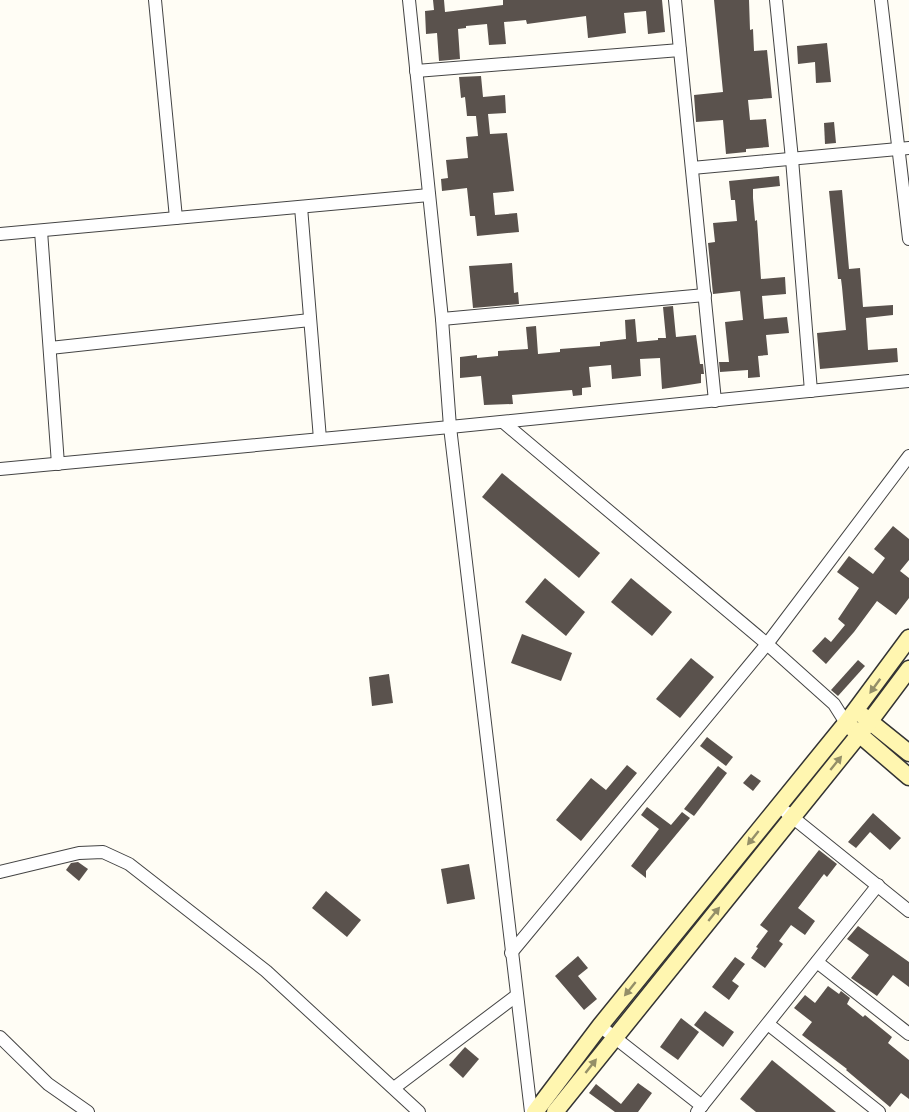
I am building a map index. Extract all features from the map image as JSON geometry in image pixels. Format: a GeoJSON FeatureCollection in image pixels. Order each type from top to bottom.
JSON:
{"type":"FeatureCollection","features":[{"type":"Feature","properties":{"kind":"main road"},"geometry":{"type":"LineString","coordinates":[[555,1112],[793,817],[858,722],[909,638]]}},
{"type":"Feature","properties":{"kind":"main road"},"geometry":{"type":"LineString","coordinates":[[533,1112],[779,806],[909,669]]}},
{"type":"Feature","properties":{"kind":"main road"},"geometry":{"type":"LineString","coordinates":[[858,722],[909,753]]}},
{"type":"Feature","properties":{"kind":"main road"},"geometry":{"type":"LineString","coordinates":[[858,722],[909,777]]}},
{"type":"Feature","properties":{"kind":"street"},"geometry":{"type":"LineString","coordinates":[[155,0],[177,218]]}},
{"type":"Feature","properties":{"kind":"street"},"geometry":{"type":"LineString","coordinates":[[409,0],[442,319],[450,427],[516,996],[533,1112]]}},
{"type":"Feature","properties":{"kind":"street"},"geometry":{"type":"LineString","coordinates":[[675,0],[715,401]]}},
{"type":"Feature","properties":{"kind":"street"},"geometry":{"type":"LineString","coordinates":[[776,0],[811,391]]}},
{"type":"Feature","properties":{"kind":"street"},"geometry":{"type":"LineString","coordinates":[[881,0],[904,148],[909,240]]}},
{"type":"Feature","properties":{"kind":"street"},"geometry":{"type":"LineString","coordinates":[[416,71],[680,50]]}},
{"type":"Feature","properties":{"kind":"street"},"geometry":{"type":"LineString","coordinates":[[692,168],[904,148]]}},
{"type":"Feature","properties":{"kind":"street"},"geometry":{"type":"LineString","coordinates":[[0,234],[429,195]]}},
{"type":"Feature","properties":{"kind":"street"},"geometry":{"type":"LineString","coordinates":[[301,207],[320,439]]}},
{"type":"Feature","properties":{"kind":"street"},"geometry":{"type":"LineString","coordinates":[[41,231],[58,464]]}},
{"type":"Feature","properties":{"kind":"street"},"geometry":{"type":"LineString","coordinates":[[442,319],[705,295]]}},
{"type":"Feature","properties":{"kind":"street"},"geometry":{"type":"LineString","coordinates":[[50,348],[310,320]]}},
{"type":"Feature","properties":{"kind":"street"},"geometry":{"type":"LineString","coordinates":[[0,469],[909,381]]}},
{"type":"Feature","properties":{"kind":"street"},"geometry":{"type":"LineString","coordinates":[[502,422],[858,722]]}},
{"type":"Feature","properties":{"kind":"street"},"geometry":{"type":"LineString","coordinates":[[511,953],[767,644],[909,456]]}},
{"type":"Feature","properties":{"kind":"street"},"geometry":{"type":"LineString","coordinates":[[779,806],[909,911]]}},
{"type":"Feature","properties":{"kind":"street"},"geometry":{"type":"LineString","coordinates":[[0,872],[79,853],[103,852],[129,864],[266,971],[419,1112]]}},
{"type":"Feature","properties":{"kind":"street"},"geometry":{"type":"LineString","coordinates":[[600,1026],[700,1109],[878,885]]}},
{"type":"Feature","properties":{"kind":"street"},"geometry":{"type":"LineString","coordinates":[[817,962],[909,1034]]}},
{"type":"Feature","properties":{"kind":"street"},"geometry":{"type":"LineString","coordinates":[[394,1088],[516,996]]}},
{"type":"Feature","properties":{"kind":"street"},"geometry":{"type":"LineString","coordinates":[[768,1024],[879,1112]]}},
{"type":"Feature","properties":{"kind":"street"},"geometry":{"type":"LineString","coordinates":[[0,1037],[48,1084],[88,1112]]}},
{"type":"Feature","properties":{"kind":"building"},"geometry":{"type":"Polygon","coordinates":[[[433,0],[444,0],[445,12],[503,5],[503,0],[662,0],[665,32],[648,34],[646,11],[624,13],[626,33],[588,38],[586,16],[527,24],[526,20],[504,22],[506,44],[489,45],[487,24],[466,26],[466,28],[458,29],[460,59],[439,61],[437,33],[426,34],[425,11],[434,10],[433,0]]]}},
{"type":"Feature","properties":{"kind":"building"},"geometry":{"type":"Polygon","coordinates":[[[714,0],[749,0],[750,30],[753,29],[754,51],[767,50],[772,98],[748,100],[750,120],[766,119],[769,147],[726,154],[723,120],[696,122],[694,95],[723,92],[714,0]]]}},
{"type":"Feature","properties":{"kind":"building"},"geometry":{"type":"Polygon","coordinates":[[[827,43],[831,82],[816,83],[815,62],[798,64],[797,46],[827,43]]]}},
{"type":"Feature","properties":{"kind":"building"},"geometry":{"type":"Polygon","coordinates":[[[481,76],[483,97],[505,95],[506,113],[488,114],[490,134],[507,133],[514,191],[493,193],[495,215],[517,213],[519,232],[477,236],[475,216],[470,216],[467,188],[442,191],[441,179],[448,178],[446,160],[468,158],[466,137],[478,136],[476,116],[467,116],[465,97],[461,98],[459,77],[481,76]]]}},
{"type":"Feature","properties":{"kind":"building"},"geometry":{"type":"Polygon","coordinates":[[[834,122],[836,143],[825,144],[824,123],[834,122]]]}},
{"type":"Feature","properties":{"kind":"building"},"geometry":{"type":"Polygon","coordinates":[[[779,176],[780,186],[753,189],[753,198],[755,221],[757,220],[761,279],[785,277],[786,294],[762,296],[764,319],[787,317],[789,333],[766,335],[768,355],[758,356],[760,377],[748,378],[748,370],[720,372],[719,362],[729,362],[725,322],[743,320],[740,291],[713,294],[708,243],[715,242],[713,223],[737,221],[735,200],[731,200],[729,181],[779,176]]]}},
{"type":"Feature","properties":{"kind":"building"},"geometry":{"type":"Polygon","coordinates":[[[842,190],[849,269],[860,268],[863,307],[893,305],[893,315],[866,318],[868,350],[897,348],[898,362],[820,369],[817,333],[846,330],[829,191],[842,190]]]}},
{"type":"Feature","properties":{"kind":"building"},"geometry":{"type":"Polygon","coordinates":[[[512,263],[514,293],[518,292],[519,304],[473,308],[469,266],[512,263]]]}},
{"type":"Feature","properties":{"kind":"building"},"geometry":{"type":"Polygon","coordinates":[[[673,306],[676,337],[696,335],[700,364],[703,364],[704,374],[701,374],[701,383],[662,389],[660,358],[640,359],[641,376],[612,379],[611,365],[589,367],[591,387],[582,388],[582,395],[573,396],[572,390],[512,395],[513,404],[484,405],[481,376],[460,378],[460,357],[498,356],[498,351],[528,349],[526,327],[536,326],[538,354],[560,352],[560,349],[600,346],[600,342],[626,339],[625,320],[635,319],[637,342],[666,338],[663,307],[673,306]]]}},
{"type":"Feature","properties":{"kind":"building"},"geometry":{"type":"Polygon","coordinates":[[[502,473],[600,553],[579,578],[482,497],[502,473]]]}},
{"type":"Feature","properties":{"kind":"building"},"geometry":{"type":"Polygon","coordinates":[[[893,526],[909,539],[909,560],[900,571],[909,578],[909,598],[896,615],[877,601],[826,664],[812,651],[825,637],[831,642],[845,625],[838,619],[859,588],[837,572],[849,556],[873,574],[885,558],[874,549],[893,526]]]}},
{"type":"Feature","properties":{"kind":"building"},"geometry":{"type":"Polygon","coordinates":[[[545,578],[585,612],[566,636],[525,602],[545,578]]]}},
{"type":"Feature","properties":{"kind":"building"},"geometry":{"type":"Polygon","coordinates":[[[631,578],[672,612],[652,636],[611,602],[631,578]]]}},
{"type":"Feature","properties":{"kind":"building"},"geometry":{"type":"Polygon","coordinates":[[[522,634],[572,653],[561,681],[511,663],[522,634]]]}},
{"type":"Feature","properties":{"kind":"building"},"geometry":{"type":"Polygon","coordinates":[[[691,658],[714,677],[680,718],[656,699],[691,658]]]}},
{"type":"Feature","properties":{"kind":"building"},"geometry":{"type":"Polygon","coordinates":[[[858,660],[865,666],[838,696],[831,690],[858,660]]]}},
{"type":"Feature","properties":{"kind":"building"},"geometry":{"type":"Polygon","coordinates":[[[389,674],[393,703],[372,706],[369,677],[389,674]]]}},
{"type":"Feature","properties":{"kind":"building"},"geometry":{"type":"Polygon","coordinates":[[[707,737],[733,757],[726,766],[700,746],[707,737]]]}},
{"type":"Feature","properties":{"kind":"building"},"geometry":{"type":"Polygon","coordinates":[[[627,765],[637,773],[581,841],[556,820],[591,778],[606,790],[627,765]]]}},
{"type":"Feature","properties":{"kind":"building"},"geometry":{"type":"Polygon","coordinates":[[[718,766],[727,773],[694,816],[684,809],[718,766]]]}},
{"type":"Feature","properties":{"kind":"building"},"geometry":{"type":"Polygon","coordinates":[[[751,774],[761,781],[753,791],[743,783],[751,774]]]}},
{"type":"Feature","properties":{"kind":"building"},"geometry":{"type":"Polygon","coordinates":[[[647,807],[671,825],[682,812],[690,818],[646,871],[646,878],[631,866],[659,829],[641,815],[647,807]]]}},
{"type":"Feature","properties":{"kind":"building"},"geometry":{"type":"Polygon","coordinates":[[[873,813],[901,838],[890,850],[870,832],[856,848],[848,842],[873,813]]]}},
{"type":"Feature","properties":{"kind":"building"},"geometry":{"type":"Polygon","coordinates":[[[819,850],[837,864],[827,877],[824,874],[798,908],[815,921],[805,935],[791,925],[779,941],[783,944],[765,968],[751,958],[768,931],[760,925],[819,850]]]}},
{"type":"Feature","properties":{"kind":"building"},"geometry":{"type":"Polygon","coordinates":[[[78,862],[88,869],[79,881],[66,870],[71,863],[78,862]]]}},
{"type":"Feature","properties":{"kind":"building"},"geometry":{"type":"Polygon","coordinates":[[[469,864],[475,899],[447,904],[441,869],[469,864]]]}},
{"type":"Feature","properties":{"kind":"building"},"geometry":{"type":"Polygon","coordinates":[[[326,891],[361,920],[347,937],[312,908],[326,891]]]}},
{"type":"Feature","properties":{"kind":"building"},"geometry":{"type":"Polygon","coordinates":[[[858,926],[909,962],[909,987],[893,975],[877,996],[851,978],[869,955],[847,939],[858,926]]]}},
{"type":"Feature","properties":{"kind":"building"},"geometry":{"type":"Polygon","coordinates":[[[578,956],[588,968],[578,976],[597,999],[584,1010],[555,976],[578,956]]]}},
{"type":"Feature","properties":{"kind":"building"},"geometry":{"type":"Polygon","coordinates":[[[735,957],[745,964],[732,981],[739,986],[729,1000],[712,987],[735,957]]]}},
{"type":"Feature","properties":{"kind":"building"},"geometry":{"type":"Polygon","coordinates":[[[828,986],[839,994],[841,991],[850,998],[847,1004],[892,1037],[888,1043],[909,1060],[909,1099],[901,1093],[890,1107],[847,1069],[802,1035],[812,1022],[794,1008],[805,995],[815,1003],[828,986]]]}},
{"type":"Feature","properties":{"kind":"building"},"geometry":{"type":"Polygon","coordinates":[[[705,1011],[734,1032],[723,1047],[694,1025],[705,1011]]]}},
{"type":"Feature","properties":{"kind":"building"},"geometry":{"type":"Polygon","coordinates":[[[681,1018],[699,1032],[678,1060],[660,1047],[681,1018]]]}},
{"type":"Feature","properties":{"kind":"building"},"geometry":{"type":"Polygon","coordinates":[[[465,1047],[479,1059],[463,1078],[449,1065],[465,1047]]]}},
{"type":"Feature","properties":{"kind":"building"},"geometry":{"type":"Polygon","coordinates":[[[772,1060],[836,1112],[756,1112],[740,1099],[772,1060]]]}},
{"type":"Feature","properties":{"kind":"building"},"geometry":{"type":"Polygon","coordinates":[[[638,1083],[652,1093],[638,1112],[615,1112],[589,1093],[596,1084],[621,1104],[638,1083]]]}}]}
